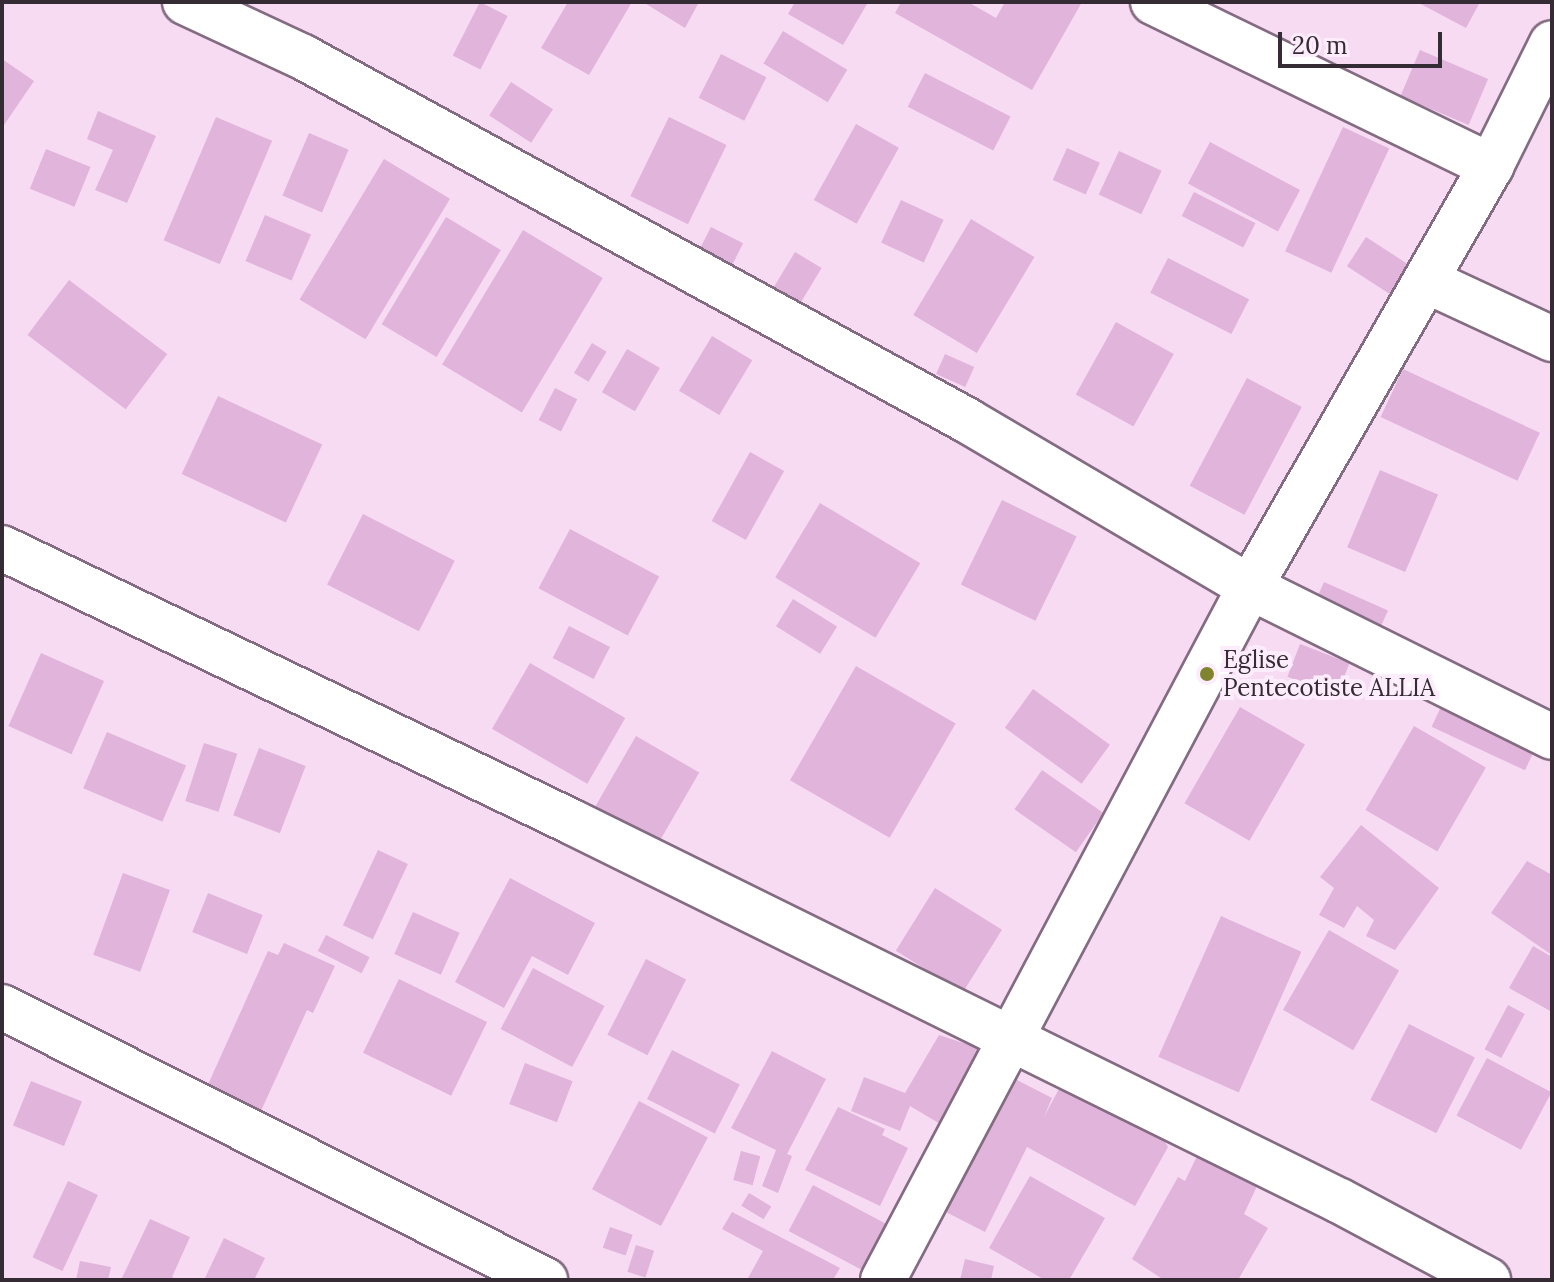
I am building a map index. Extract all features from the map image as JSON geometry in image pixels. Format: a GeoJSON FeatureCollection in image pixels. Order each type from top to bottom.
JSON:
{"type":"FeatureCollection","features":[{"type":"Feature","properties":{"kind":"street"},"geometry":{"type":"LineString","coordinates":[[185,2],[303,57],[843,353],[1250,587],[1552,737]]}},
{"type":"Feature","properties":{"kind":"street"},"geometry":{"type":"LineString","coordinates":[[1153,2],[1491,166]]}},
{"type":"Feature","properties":{"kind":"street"},"geometry":{"type":"LineString","coordinates":[[883,1280],[1250,587],[1491,166],[1552,43]]}},
{"type":"Feature","properties":{"kind":"street"},"geometry":{"type":"LineString","coordinates":[[1427,281],[1552,339]]}},
{"type":"Feature","properties":{"kind":"street"},"geometry":{"type":"LineString","coordinates":[[2,548],[1009,1038],[1488,1280]]}},
{"type":"Feature","properties":{"kind":"street"},"geometry":{"type":"LineString","coordinates":[[2,1007],[545,1280]]}},
{"type":"Feature","properties":{"kind":"building"},"geometry":{"type":"Polygon","coordinates":[[[480,2],[508,16],[480,70],[453,55],[480,2]]]}},
{"type":"Feature","properties":{"kind":"building"},"geometry":{"type":"Polygon","coordinates":[[[568,2],[632,2],[589,75],[541,48],[568,2]]]}},
{"type":"Feature","properties":{"kind":"building"},"geometry":{"type":"Polygon","coordinates":[[[643,2],[699,2],[685,28],[643,2]]]}},
{"type":"Feature","properties":{"kind":"building"},"geometry":{"type":"Polygon","coordinates":[[[795,2],[867,4],[843,45],[788,14],[795,2]]]}},
{"type":"Feature","properties":{"kind":"building"},"geometry":{"type":"Polygon","coordinates":[[[901,2],[968,2],[996,18],[1005,2],[1082,2],[1032,90],[895,13],[901,2]]]}},
{"type":"Feature","properties":{"kind":"building"},"geometry":{"type":"Polygon","coordinates":[[[1417,2],[1480,2],[1466,28],[1417,2]]]}},
{"type":"Feature","properties":{"kind":"building"},"geometry":{"type":"Polygon","coordinates":[[[783,31],[847,70],[828,102],[763,64],[783,31]]]}},
{"type":"Feature","properties":{"kind":"building"},"geometry":{"type":"Polygon","coordinates":[[[1420,50],[1488,79],[1469,125],[1400,96],[1420,50]]]}},
{"type":"Feature","properties":{"kind":"building"},"geometry":{"type":"Polygon","coordinates":[[[721,54],[766,77],[744,121],[699,98],[721,54]]]}},
{"type":"Feature","properties":{"kind":"building"},"geometry":{"type":"Polygon","coordinates":[[[2,59],[34,81],[2,128],[2,59]]]}},
{"type":"Feature","properties":{"kind":"building"},"geometry":{"type":"Polygon","coordinates":[[[925,73],[1011,117],[993,150],[908,107],[925,73]]]}},
{"type":"Feature","properties":{"kind":"building"},"geometry":{"type":"Polygon","coordinates":[[[511,82],[553,109],[531,143],[489,116],[511,82]]]}},
{"type":"Feature","properties":{"kind":"building"},"geometry":{"type":"Polygon","coordinates":[[[98,111],[156,136],[127,203],[95,190],[113,150],[87,139],[98,111]]]}},
{"type":"Feature","properties":{"kind":"building"},"geometry":{"type":"Polygon","coordinates":[[[216,117],[272,141],[220,264],[164,240],[216,117]]]}},
{"type":"Feature","properties":{"kind":"building"},"geometry":{"type":"Polygon","coordinates":[[[669,117],[727,145],[688,224],[630,196],[669,117]]]}},
{"type":"Feature","properties":{"kind":"building"},"geometry":{"type":"Polygon","coordinates":[[[856,124],[899,148],[857,224],[814,200],[856,124]]]}},
{"type":"Feature","properties":{"kind":"building"},"geometry":{"type":"Polygon","coordinates":[[[1343,127],[1389,149],[1331,273],[1285,251],[1343,127]]]}},
{"type":"Feature","properties":{"kind":"building"},"geometry":{"type":"Polygon","coordinates":[[[309,133],[349,150],[322,212],[282,196],[309,133]]]}},
{"type":"Feature","properties":{"kind":"building"},"geometry":{"type":"Polygon","coordinates":[[[1210,142],[1300,190],[1278,231],[1188,183],[1210,142]]]}},
{"type":"Feature","properties":{"kind":"building"},"geometry":{"type":"Polygon","coordinates":[[[1067,148],[1100,163],[1086,195],[1053,180],[1067,148]]]}},
{"type":"Feature","properties":{"kind":"building"},"geometry":{"type":"Polygon","coordinates":[[[46,149],[91,167],[74,207],[30,189],[46,149]]]}},
{"type":"Feature","properties":{"kind":"building"},"geometry":{"type":"Polygon","coordinates":[[[1119,151],[1162,171],[1141,214],[1099,195],[1119,151]]]}},
{"type":"Feature","properties":{"kind":"building"},"geometry":{"type":"Polygon","coordinates":[[[384,159],[450,199],[366,339],[300,300],[384,159]]]}},
{"type":"Feature","properties":{"kind":"building"},"geometry":{"type":"Polygon","coordinates":[[[1194,192],[1255,223],[1243,247],[1182,216],[1194,192]]]}},
{"type":"Feature","properties":{"kind":"building"},"geometry":{"type":"Polygon","coordinates":[[[901,200],[944,220],[924,262],[881,243],[901,200]]]}},
{"type":"Feature","properties":{"kind":"building"},"geometry":{"type":"Polygon","coordinates":[[[265,215],[311,235],[291,281],[245,261],[265,215]]]}},
{"type":"Feature","properties":{"kind":"building"},"geometry":{"type":"Polygon","coordinates":[[[446,217],[501,250],[436,357],[382,324],[446,217]]]}},
{"type":"Feature","properties":{"kind":"building"},"geometry":{"type":"Polygon","coordinates":[[[971,219],[1034,257],[977,353],[913,315],[971,219]]]}},
{"type":"Feature","properties":{"kind":"building"},"geometry":{"type":"Polygon","coordinates":[[[711,227],[743,243],[731,267],[699,251],[711,227]]]}},
{"type":"Feature","properties":{"kind":"building"},"geometry":{"type":"Polygon","coordinates":[[[523,230],[603,278],[522,412],[442,365],[523,230]]]}},
{"type":"Feature","properties":{"kind":"building"},"geometry":{"type":"Polygon","coordinates":[[[1366,237],[1417,270],[1398,300],[1347,266],[1366,237]]]}},
{"type":"Feature","properties":{"kind":"building"},"geometry":{"type":"Polygon","coordinates":[[[795,252],[822,268],[798,307],[772,291],[795,252]]]}},
{"type":"Feature","properties":{"kind":"building"},"geometry":{"type":"Polygon","coordinates":[[[1168,258],[1249,299],[1231,334],[1150,293],[1168,258]]]}},
{"type":"Feature","properties":{"kind":"building"},"geometry":{"type":"Polygon","coordinates":[[[69,280],[167,354],[126,409],[27,335],[69,280]]]}},
{"type":"Feature","properties":{"kind":"building"},"geometry":{"type":"Polygon","coordinates":[[[1116,322],[1174,354],[1133,427],[1076,395],[1116,322]]]}},
{"type":"Feature","properties":{"kind":"building"},"geometry":{"type":"Polygon","coordinates":[[[712,336],[752,360],[719,415],[679,391],[712,336]]]}},
{"type":"Feature","properties":{"kind":"building"},"geometry":{"type":"Polygon","coordinates":[[[592,343],[607,352],[589,382],[574,373],[592,343]]]}},
{"type":"Feature","properties":{"kind":"building"},"geometry":{"type":"Polygon","coordinates":[[[627,349],[660,368],[635,411],[602,392],[627,349]]]}},
{"type":"Feature","properties":{"kind":"building"},"geometry":{"type":"Polygon","coordinates":[[[945,354],[974,367],[965,387],[936,374],[945,354]]]}},
{"type":"Feature","properties":{"kind":"building"},"geometry":{"type":"Polygon","coordinates":[[[1403,369],[1540,433],[1517,481],[1381,417],[1403,369]]]}},
{"type":"Feature","properties":{"kind":"building"},"geometry":{"type":"Polygon","coordinates":[[[1247,378],[1302,407],[1244,515],[1190,486],[1247,378]]]}},
{"type":"Feature","properties":{"kind":"building"},"geometry":{"type":"Polygon","coordinates":[[[555,388],[577,399],[561,431],[539,420],[555,388]]]}},
{"type":"Feature","properties":{"kind":"building"},"geometry":{"type":"Polygon","coordinates":[[[218,396],[322,445],[286,523],[182,474],[218,396]]]}},
{"type":"Feature","properties":{"kind":"building"},"geometry":{"type":"Polygon","coordinates":[[[750,452],[784,471],[746,540],[712,521],[750,452]]]}},
{"type":"Feature","properties":{"kind":"building"},"geometry":{"type":"Polygon","coordinates":[[[1380,470],[1438,495],[1405,572],[1347,547],[1380,470]]]}},
{"type":"Feature","properties":{"kind":"building"},"geometry":{"type":"Polygon","coordinates":[[[1002,500],[1077,536],[1035,621],[961,584],[1002,500]]]}},
{"type":"Feature","properties":{"kind":"building"},"geometry":{"type":"Polygon","coordinates":[[[820,503],[920,563],[875,638],[775,578],[820,503]]]}},
{"type":"Feature","properties":{"kind":"building"},"geometry":{"type":"Polygon","coordinates":[[[363,514],[455,561],[419,631],[327,584],[363,514]]]}},
{"type":"Feature","properties":{"kind":"building"},"geometry":{"type":"Polygon","coordinates":[[[570,529],[659,576],[628,636],[539,588],[570,529]]]}},
{"type":"Feature","properties":{"kind":"building"},"geometry":{"type":"Polygon","coordinates":[[[1324,582],[1388,610],[1376,638],[1312,609],[1324,582]]]}},
{"type":"Feature","properties":{"kind":"building"},"geometry":{"type":"Polygon","coordinates":[[[793,599],[837,627],[820,654],[776,626],[793,599]]]}},
{"type":"Feature","properties":{"kind":"building"},"geometry":{"type":"Polygon","coordinates":[[[569,626],[610,647],[594,679],[553,658],[569,626]]]}},
{"type":"Feature","properties":{"kind":"building"},"geometry":{"type":"Polygon","coordinates":[[[1300,644],[1349,663],[1337,696],[1287,677],[1300,644]]]}},
{"type":"Feature","properties":{"kind":"building"},"geometry":{"type":"Polygon","coordinates":[[[41,653],[104,681],[71,754],[8,726],[41,653]]]}},
{"type":"Feature","properties":{"kind":"building"},"geometry":{"type":"Polygon","coordinates":[[[530,663],[625,718],[587,784],[492,729],[530,663]]]}},
{"type":"Feature","properties":{"kind":"building"},"geometry":{"type":"Polygon","coordinates":[[[856,666],[956,724],[890,838],[790,780],[856,666]]]}},
{"type":"Feature","properties":{"kind":"building"},"geometry":{"type":"Polygon","coordinates":[[[1033,689],[1110,745],[1082,784],[1005,728],[1033,689]]]}},
{"type":"Feature","properties":{"kind":"building"},"geometry":{"type":"Polygon","coordinates":[[[1446,696],[1539,740],[1525,770],[1432,727],[1446,696]]]}},
{"type":"Feature","properties":{"kind":"building"},"geometry":{"type":"Polygon","coordinates":[[[1240,707],[1305,744],[1249,841],[1184,803],[1240,707]]]}},
{"type":"Feature","properties":{"kind":"building"},"geometry":{"type":"Polygon","coordinates":[[[1414,726],[1486,768],[1437,852],[1366,810],[1414,726]]]}},
{"type":"Feature","properties":{"kind":"building"},"geometry":{"type":"Polygon","coordinates":[[[107,732],[186,766],[162,822],[83,788],[107,732]]]}},
{"type":"Feature","properties":{"kind":"building"},"geometry":{"type":"Polygon","coordinates":[[[636,736],[699,772],[658,844],[595,807],[636,736]]]}},
{"type":"Feature","properties":{"kind":"building"},"geometry":{"type":"Polygon","coordinates":[[[204,743],[237,754],[218,812],[185,801],[204,743]]]}},
{"type":"Feature","properties":{"kind":"building"},"geometry":{"type":"Polygon","coordinates":[[[259,748],[306,766],[280,833],[233,815],[259,748]]]}},
{"type":"Feature","properties":{"kind":"building"},"geometry":{"type":"Polygon","coordinates":[[[1042,770],[1103,813],[1076,852],[1014,809],[1042,770]]]}},
{"type":"Feature","properties":{"kind":"building"},"geometry":{"type":"Polygon","coordinates":[[[1361,825],[1439,888],[1395,950],[1366,936],[1374,920],[1357,906],[1344,928],[1319,915],[1334,888],[1320,877],[1361,825]]]}},
{"type":"Feature","properties":{"kind":"building"},"geometry":{"type":"Polygon","coordinates":[[[378,850],[408,864],[373,939],[343,925],[378,850]]]}},
{"type":"Feature","properties":{"kind":"building"},"geometry":{"type":"Polygon","coordinates":[[[1527,861],[1552,875],[1552,955],[1491,913],[1527,861]]]}},
{"type":"Feature","properties":{"kind":"building"},"geometry":{"type":"Polygon","coordinates":[[[123,873],[170,890],[140,972],[93,955],[123,873]]]}},
{"type":"Feature","properties":{"kind":"building"},"geometry":{"type":"Polygon","coordinates":[[[510,878],[595,923],[568,975],[532,956],[504,1008],[455,982],[510,878]]]}},
{"type":"Feature","properties":{"kind":"building"},"geometry":{"type":"Polygon","coordinates":[[[935,888],[1002,930],[963,993],[896,951],[935,888]]]}},
{"type":"Feature","properties":{"kind":"building"},"geometry":{"type":"Polygon","coordinates":[[[208,893],[263,915],[247,954],[192,932],[208,893]]]}},
{"type":"Feature","properties":{"kind":"building"},"geometry":{"type":"Polygon","coordinates":[[[413,912],[460,933],[441,975],[394,954],[413,912]]]}},
{"type":"Feature","properties":{"kind":"building"},"geometry":{"type":"Polygon","coordinates":[[[1221,916],[1301,952],[1239,1092],[1158,1057],[1221,916]]]}},
{"type":"Feature","properties":{"kind":"building"},"geometry":{"type":"Polygon","coordinates":[[[1329,930],[1399,970],[1353,1050],[1283,1010],[1329,930]]]}},
{"type":"Feature","properties":{"kind":"building"},"geometry":{"type":"Polygon","coordinates":[[[326,935],[370,957],[361,973],[318,951],[326,935]]]}},
{"type":"Feature","properties":{"kind":"building"},"geometry":{"type":"Polygon","coordinates":[[[284,943],[335,966],[313,1013],[307,1010],[260,1113],[206,1089],[268,951],[278,955],[284,943]]]}},
{"type":"Feature","properties":{"kind":"building"},"geometry":{"type":"Polygon","coordinates":[[[1533,946],[1552,957],[1552,1012],[1509,988],[1533,946]]]}},
{"type":"Feature","properties":{"kind":"building"},"geometry":{"type":"Polygon","coordinates":[[[646,959],[686,979],[648,1055],[607,1035],[646,959]]]}},
{"type":"Feature","properties":{"kind":"building"},"geometry":{"type":"Polygon","coordinates":[[[533,968],[605,1006],[572,1067],[501,1029],[533,968]]]}},
{"type":"Feature","properties":{"kind":"building"},"geometry":{"type":"Polygon","coordinates":[[[399,979],[487,1022],[451,1096],[363,1053],[399,979]]]}},
{"type":"Feature","properties":{"kind":"building"},"geometry":{"type":"Polygon","coordinates":[[[1508,1005],[1525,1014],[1501,1058],[1485,1049],[1508,1005]]]}},
{"type":"Feature","properties":{"kind":"building"},"geometry":{"type":"Polygon","coordinates":[[[1409,1024],[1475,1058],[1436,1133],[1370,1100],[1409,1024]]]}},
{"type":"Feature","properties":{"kind":"building"},"geometry":{"type":"Polygon","coordinates":[[[939,1035],[991,1052],[942,1125],[910,1106],[900,1131],[851,1111],[864,1077],[905,1093],[939,1035]]]}},
{"type":"Feature","properties":{"kind":"building"},"geometry":{"type":"Polygon","coordinates":[[[672,1050],[740,1085],[715,1134],[647,1099],[672,1050]]]}},
{"type":"Feature","properties":{"kind":"building"},"geometry":{"type":"Polygon","coordinates":[[[772,1051],[826,1079],[787,1154],[792,1156],[778,1193],[762,1186],[776,1150],[731,1128],[772,1051]]]}},
{"type":"Feature","properties":{"kind":"building"},"geometry":{"type":"Polygon","coordinates":[[[1487,1058],[1551,1092],[1521,1150],[1456,1115],[1487,1058]]]}},
{"type":"Feature","properties":{"kind":"building"},"geometry":{"type":"Polygon","coordinates":[[[525,1063],[573,1081],[557,1122],[509,1104],[525,1063]]]}},
{"type":"Feature","properties":{"kind":"building"},"geometry":{"type":"Polygon","coordinates":[[[1009,1076],[1052,1098],[1044,1117],[1060,1087],[1066,1088],[1165,1142],[1168,1147],[1135,1206],[1027,1147],[985,1232],[942,1210],[1009,1076]]]}},
{"type":"Feature","properties":{"kind":"building"},"geometry":{"type":"Polygon","coordinates":[[[31,1081],[82,1102],[64,1146],[13,1126],[31,1081]]]}},
{"type":"Feature","properties":{"kind":"building"},"geometry":{"type":"Polygon","coordinates":[[[639,1101],[708,1138],[661,1226],[592,1189],[639,1101]]]}},
{"type":"Feature","properties":{"kind":"building"},"geometry":{"type":"Polygon","coordinates":[[[838,1107],[885,1129],[882,1135],[908,1148],[880,1206],[805,1170],[838,1107]]]}},
{"type":"Feature","properties":{"kind":"building"},"geometry":{"type":"Polygon","coordinates":[[[741,1151],[760,1156],[753,1185],[733,1180],[741,1151]]]}},
{"type":"Feature","properties":{"kind":"building"},"geometry":{"type":"Polygon","coordinates":[[[1197,1156],[1258,1184],[1244,1214],[1268,1228],[1238,1280],[1164,1280],[1132,1259],[1178,1177],[1185,1181],[1197,1156]]]}},
{"type":"Feature","properties":{"kind":"building"},"geometry":{"type":"Polygon","coordinates":[[[1030,1176],[1105,1218],[1069,1280],[1045,1280],[989,1248],[1030,1176]]]}},
{"type":"Feature","properties":{"kind":"building"},"geometry":{"type":"Polygon","coordinates":[[[68,1181],[98,1195],[62,1271],[33,1257],[68,1181]]]}},
{"type":"Feature","properties":{"kind":"building"},"geometry":{"type":"Polygon","coordinates":[[[813,1185],[892,1227],[868,1273],[789,1231],[813,1185]]]}},
{"type":"Feature","properties":{"kind":"building"},"geometry":{"type":"Polygon","coordinates":[[[749,1193],[771,1206],[764,1219],[741,1206],[749,1193]]]}},
{"type":"Feature","properties":{"kind":"building"},"geometry":{"type":"Polygon","coordinates":[[[732,1212],[840,1268],[833,1280],[747,1280],[763,1251],[722,1229],[732,1212]]]}},
{"type":"Feature","properties":{"kind":"building"},"geometry":{"type":"Polygon","coordinates":[[[150,1219],[190,1237],[172,1277],[179,1280],[121,1280],[150,1219]]]}},
{"type":"Feature","properties":{"kind":"building"},"geometry":{"type":"Polygon","coordinates":[[[610,1227],[633,1235],[626,1256],[603,1248],[610,1227]]]}},
{"type":"Feature","properties":{"kind":"building"},"geometry":{"type":"Polygon","coordinates":[[[224,1238],[265,1258],[254,1280],[204,1280],[224,1238]]]}},
{"type":"Feature","properties":{"kind":"building"},"geometry":{"type":"Polygon","coordinates":[[[636,1245],[654,1251],[645,1278],[627,1272],[636,1245]]]}},
{"type":"Feature","properties":{"kind":"building"},"geometry":{"type":"Polygon","coordinates":[[[965,1259],[994,1266],[991,1280],[960,1280],[965,1259]]]}},
{"type":"Feature","properties":{"kind":"building"},"geometry":{"type":"Polygon","coordinates":[[[80,1261],[111,1267],[108,1280],[76,1280],[80,1261]]]}},
{"type":"Feature","properties":{"kind":"place","name":"Eglise Pentecotiste ALLIA"},"geometry":{"type":"Point","coordinates":[1207,674]}}]}
